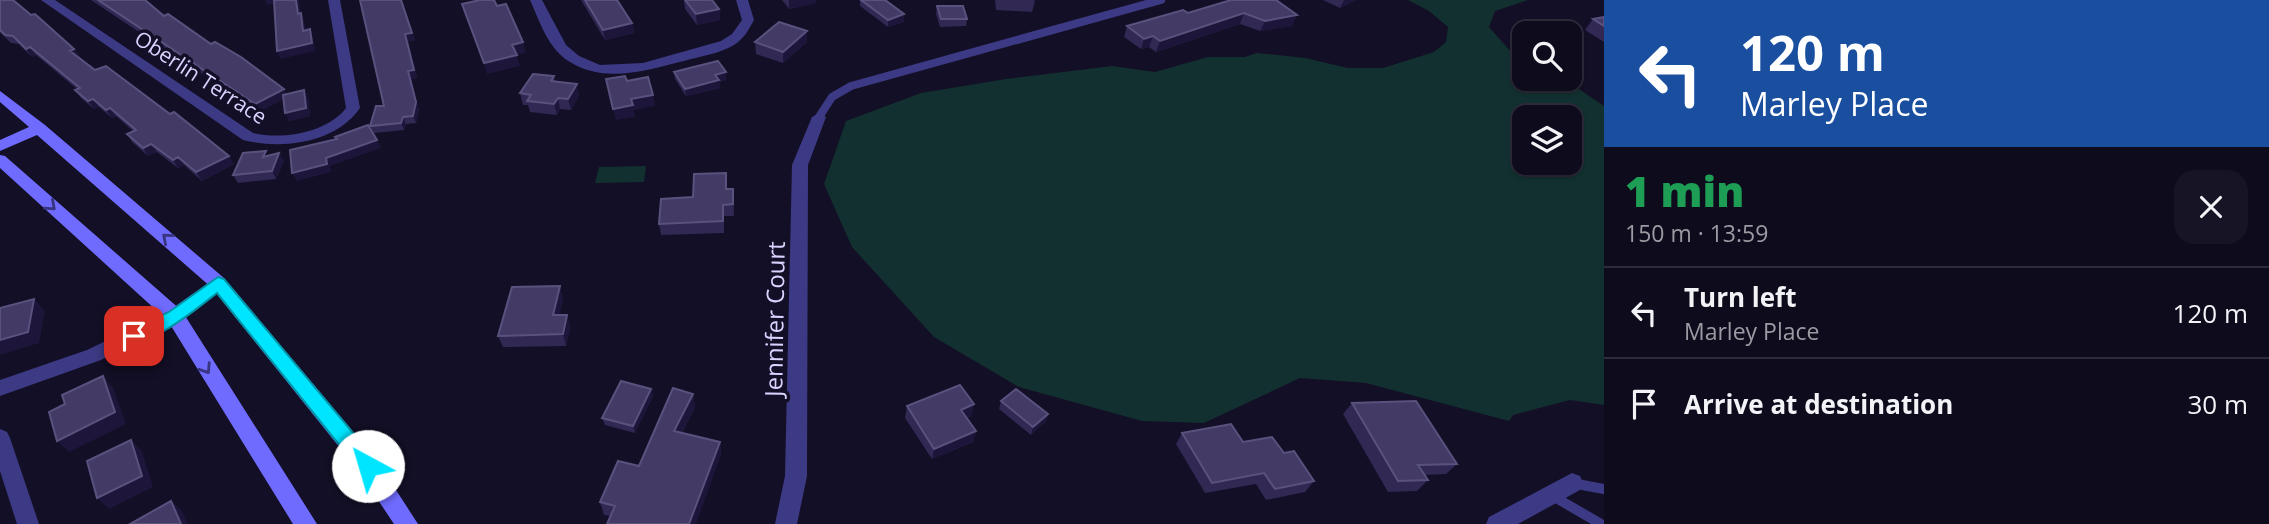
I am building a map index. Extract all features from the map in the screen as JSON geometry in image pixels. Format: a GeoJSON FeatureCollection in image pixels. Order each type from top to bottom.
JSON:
{"type":"FeatureCollection","features":[{"type":"Feature","properties":{"kind":"main road"},"geometry":{"type":"LineString","coordinates":[[0,94],[218,283],[368,466],[407,524]]}},
{"type":"Feature","properties":{"kind":"main road"},"geometry":{"type":"LineString","coordinates":[[0,146],[40,128]]}},
{"type":"Feature","properties":{"kind":"main road"},"geometry":{"type":"LineString","coordinates":[[0,160],[175,316],[306,524]]}},
{"type":"Feature","properties":{"kind":"street","name":"Oberlin Terrace"},"geometry":{"type":"LineString","coordinates":[[47,0],[248,136],[261,141],[281,141],[328,129],[350,116],[353,108],[334,0]]}},
{"type":"Feature","properties":{"kind":"street"},"geometry":{"type":"LineString","coordinates":[[536,0],[559,45],[573,59],[588,66],[612,70],[653,64],[712,50],[732,41],[748,19],[747,10],[741,0]]}},
{"type":"Feature","properties":{"kind":"street","name":"Jennifer Court"},"geometry":{"type":"LineString","coordinates":[[786,524],[796,476],[800,165],[819,117]]}},
{"type":"Feature","properties":{"kind":"street"},"geometry":{"type":"LineString","coordinates":[[0,388],[94,355],[175,316],[218,283]]}},
{"type":"Feature","properties":{"kind":"street"},"geometry":{"type":"LineString","coordinates":[[0,438],[28,524]]}},
{"type":"Feature","properties":{"kind":"street"},"geometry":{"type":"LineString","coordinates":[[1497,524],[1572,483]]}},
{"type":"Feature","properties":{"kind":"lane"},"geometry":{"type":"LineString","coordinates":[[819,117],[832,97],[851,86],[1161,0]]}},
{"type":"Feature","properties":{"kind":"lane"},"geometry":{"type":"LineString","coordinates":[[1572,483],[1604,489]]}},
{"type":"Feature","properties":{"kind":"lane"},"geometry":{"type":"LineString","coordinates":[[1550,495],[1601,524]]}},
{"type":"Feature","properties":{"kind":"green space"},"geometry":{"type":"Polygon","coordinates":[[[1408,0],[1528,0],[1495,11],[1489,27],[1512,53],[1512,91],[1582,91],[1604,106],[1604,405],[1570,400],[1513,415],[1509,421],[1366,383],[1300,378],[1204,423],[1142,421],[1019,387],[934,337],[852,247],[824,184],[846,121],[921,93],[1112,66],[1155,72],[1208,57],[1245,57],[1257,53],[1305,58],[1348,68],[1383,68],[1434,52],[1446,42],[1448,27],[1429,11],[1408,0]]]}},
{"type":"Feature","properties":{"kind":"green space"},"geometry":{"type":"Polygon","coordinates":[[[646,166],[644,182],[595,183],[599,167],[646,166]]]}},
{"type":"Feature","properties":{"kind":"building"},"geometry":{"type":"Polygon","coordinates":[[[0,0],[13,0],[31,15],[35,14],[74,49],[70,51],[95,70],[106,66],[170,114],[174,112],[229,156],[196,172],[178,157],[173,160],[151,144],[143,148],[127,134],[136,130],[110,108],[106,110],[93,99],[88,101],[75,90],[80,88],[30,47],[26,49],[13,36],[5,35],[0,30],[0,0]]]}},
{"type":"Feature","properties":{"kind":"building"},"geometry":{"type":"Polygon","coordinates":[[[98,0],[145,0],[164,16],[168,14],[211,44],[215,42],[241,57],[284,89],[255,104],[98,0]]]}},
{"type":"Feature","properties":{"kind":"building"},"geometry":{"type":"Polygon","coordinates":[[[274,0],[296,0],[303,31],[310,29],[312,43],[277,51],[274,0]]]}},
{"type":"Feature","properties":{"kind":"building"},"geometry":{"type":"Polygon","coordinates":[[[360,0],[401,0],[412,33],[405,34],[414,70],[408,71],[416,102],[413,116],[403,117],[401,123],[370,126],[376,106],[384,106],[360,0]]]}},
{"type":"Feature","properties":{"kind":"building"},"geometry":{"type":"Polygon","coordinates":[[[494,0],[497,6],[506,4],[523,42],[512,45],[517,55],[484,63],[462,4],[494,0]]]}},
{"type":"Feature","properties":{"kind":"building"},"geometry":{"type":"Polygon","coordinates":[[[585,0],[617,0],[632,23],[603,30],[585,0]]]}},
{"type":"Feature","properties":{"kind":"building"},"geometry":{"type":"Polygon","coordinates":[[[685,0],[712,0],[719,9],[696,14],[685,0]]]}},
{"type":"Feature","properties":{"kind":"building"},"geometry":{"type":"Polygon","coordinates":[[[861,0],[885,0],[904,14],[888,20],[861,0]]]}},
{"type":"Feature","properties":{"kind":"building"},"geometry":{"type":"Polygon","coordinates":[[[1231,0],[1276,0],[1297,15],[1265,21],[1244,13],[1160,41],[1153,36],[1144,39],[1127,26],[1183,10],[1188,13],[1231,0]]]}},
{"type":"Feature","properties":{"kind":"building"},"geometry":{"type":"Polygon","coordinates":[[[937,6],[963,6],[967,19],[941,19],[937,6]]]}},
{"type":"Feature","properties":{"kind":"building"},"geometry":{"type":"Polygon","coordinates":[[[1604,17],[1604,26],[1593,19],[1604,17]]]}},
{"type":"Feature","properties":{"kind":"building"},"geometry":{"type":"Polygon","coordinates":[[[779,22],[807,31],[783,52],[755,42],[779,22]]]}},
{"type":"Feature","properties":{"kind":"building"},"geometry":{"type":"Polygon","coordinates":[[[718,61],[726,72],[715,75],[719,80],[685,89],[674,72],[718,61]]]}},
{"type":"Feature","properties":{"kind":"building"},"geometry":{"type":"Polygon","coordinates":[[[533,74],[554,76],[551,81],[577,84],[568,99],[558,98],[554,104],[527,101],[531,95],[520,93],[533,74]]]}},
{"type":"Feature","properties":{"kind":"building"},"geometry":{"type":"Polygon","coordinates":[[[625,76],[627,81],[648,77],[653,95],[631,99],[633,105],[613,109],[606,79],[625,76]]]}},
{"type":"Feature","properties":{"kind":"building"},"geometry":{"type":"Polygon","coordinates":[[[304,90],[306,108],[285,113],[283,95],[304,90]]]}},
{"type":"Feature","properties":{"kind":"building"},"geometry":{"type":"Polygon","coordinates":[[[368,125],[377,140],[326,158],[327,164],[292,173],[290,150],[337,139],[335,137],[368,125]]]}},
{"type":"Feature","properties":{"kind":"building"},"geometry":{"type":"Polygon","coordinates":[[[266,151],[263,157],[279,153],[272,171],[233,175],[243,153],[266,151]]]}},
{"type":"Feature","properties":{"kind":"building"},"geometry":{"type":"Polygon","coordinates":[[[726,173],[726,189],[733,189],[733,204],[723,205],[723,221],[659,224],[661,199],[693,197],[694,174],[726,173]]]}},
{"type":"Feature","properties":{"kind":"building"},"geometry":{"type":"Polygon","coordinates":[[[560,286],[553,315],[567,315],[563,334],[498,336],[512,287],[560,286]]]}},
{"type":"Feature","properties":{"kind":"building"},"geometry":{"type":"Polygon","coordinates":[[[34,299],[28,332],[0,340],[0,308],[34,299]]]}},
{"type":"Feature","properties":{"kind":"building"},"geometry":{"type":"Polygon","coordinates":[[[103,376],[115,412],[57,441],[49,412],[65,404],[62,395],[103,376]]]}},
{"type":"Feature","properties":{"kind":"building"},"geometry":{"type":"Polygon","coordinates":[[[621,381],[651,389],[633,426],[602,418],[621,381]]]}},
{"type":"Feature","properties":{"kind":"building"},"geometry":{"type":"Polygon","coordinates":[[[960,385],[974,404],[961,410],[976,431],[934,449],[907,406],[960,385]]]}},
{"type":"Feature","properties":{"kind":"building"},"geometry":{"type":"Polygon","coordinates":[[[673,388],[693,394],[674,431],[720,442],[689,524],[607,524],[615,506],[600,502],[618,461],[639,466],[673,388]]]}},
{"type":"Feature","properties":{"kind":"building"},"geometry":{"type":"Polygon","coordinates":[[[1016,389],[1048,414],[1033,427],[1001,401],[1016,389]]]}},
{"type":"Feature","properties":{"kind":"building"},"geometry":{"type":"Polygon","coordinates":[[[1416,401],[1457,464],[1418,465],[1428,480],[1398,481],[1352,403],[1416,401]]]}},
{"type":"Feature","properties":{"kind":"building"},"geometry":{"type":"Polygon","coordinates":[[[1231,424],[1243,442],[1272,437],[1284,453],[1294,451],[1314,481],[1275,489],[1264,473],[1212,483],[1182,433],[1231,424]]]}},
{"type":"Feature","properties":{"kind":"building"},"geometry":{"type":"Polygon","coordinates":[[[131,440],[142,476],[97,498],[87,461],[131,440]]]}},
{"type":"Feature","properties":{"kind":"building"},"geometry":{"type":"Polygon","coordinates":[[[171,501],[181,524],[130,524],[171,501]]]}},
{"type":"Feature","properties":{"kind":"route"},"geometry":{"type":"LineString","coordinates":[[134,336],[175,316],[218,283],[368,466]]}}]}
